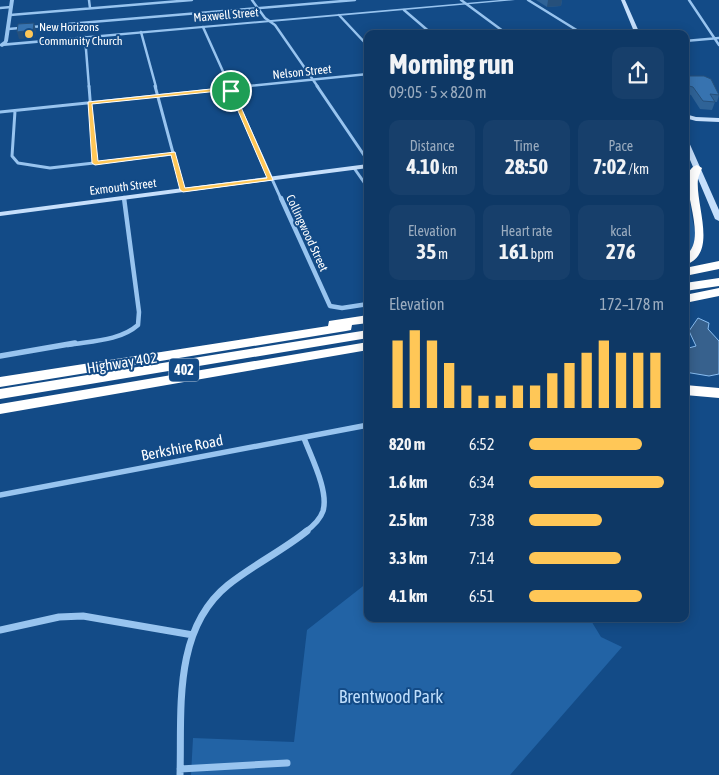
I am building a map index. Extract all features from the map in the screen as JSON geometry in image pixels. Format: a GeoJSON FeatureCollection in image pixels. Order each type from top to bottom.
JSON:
{"type":"FeatureCollection","features":[{"type":"Feature","properties":{"kind":"highway"},"geometry":{"type":"LineString","coordinates":[[689,259],[698,254],[703,242],[693,180],[697,168]]}},
{"type":"Feature","properties":{"kind":"highway"},"geometry":{"type":"LineString","coordinates":[[689,271],[719,266]]}},
{"type":"Feature","properties":{"kind":"highway"},"geometry":{"type":"LineString","coordinates":[[689,281],[719,276]]}},
{"type":"Feature","properties":{"kind":"highway"},"geometry":{"type":"LineString","coordinates":[[689,286],[719,282]]}},
{"type":"Feature","properties":{"kind":"highway"},"geometry":{"type":"LineString","coordinates":[[689,291],[719,287]]}},
{"type":"Feature","properties":{"kind":"highway"},"geometry":{"type":"LineString","coordinates":[[689,298],[719,292]]}},
{"type":"Feature","properties":{"kind":"highway"},"geometry":{"type":"LineString","coordinates":[[151,358],[267,335],[364,319]]}},
{"type":"Feature","properties":{"kind":"highway","name":"Highway 402"},"geometry":{"type":"LineString","coordinates":[[0,382],[364,325]]}},
{"type":"Feature","properties":{"kind":"highway"},"geometry":{"type":"LineString","coordinates":[[0,394],[364,335]]}},
{"type":"Feature","properties":{"kind":"highway","name":"Highway 402"},"geometry":{"type":"LineString","coordinates":[[0,400],[364,341]]}},
{"type":"Feature","properties":{"kind":"highway"},"geometry":{"type":"LineString","coordinates":[[0,408],[213,374],[364,347]]}},
{"type":"Feature","properties":{"kind":"highway"},"geometry":{"type":"LineString","coordinates":[[213,374],[364,354]]}},
{"type":"Feature","properties":{"kind":"highway"},"geometry":{"type":"LineString","coordinates":[[689,390],[719,393]]}},
{"type":"Feature","properties":{"kind":"highway"},"geometry":{"type":"LineString","coordinates":[[689,400],[719,403]]}},
{"type":"Feature","properties":{"kind":"main road"},"geometry":{"type":"LineString","coordinates":[[623,0],[636,30]]}},
{"type":"Feature","properties":{"kind":"main road"},"geometry":{"type":"LineString","coordinates":[[689,117],[719,120]]}},
{"type":"Feature","properties":{"kind":"main road"},"geometry":{"type":"LineString","coordinates":[[690,124],[719,120]]}},
{"type":"Feature","properties":{"kind":"main road"},"geometry":{"type":"LineString","coordinates":[[689,149],[719,219]]}},
{"type":"Feature","properties":{"kind":"main road","name":"Exmouth Street"},"geometry":{"type":"LineString","coordinates":[[0,214],[364,167]]}},
{"type":"Feature","properties":{"kind":"street"},"geometry":{"type":"LineString","coordinates":[[0,48],[8,29],[12,0]]}},
{"type":"Feature","properties":{"kind":"street"},"geometry":{"type":"LineString","coordinates":[[89,0],[90,8]]}},
{"type":"Feature","properties":{"kind":"street"},"geometry":{"type":"LineString","coordinates":[[10,15],[156,1],[192,0]]}},
{"type":"Feature","properties":{"kind":"street"},"geometry":{"type":"LineString","coordinates":[[252,0],[269,21],[274,24],[364,155]]}},
{"type":"Feature","properties":{"kind":"street"},"geometry":{"type":"LineString","coordinates":[[8,29],[355,0]]}},
{"type":"Feature","properties":{"kind":"street"},"geometry":{"type":"LineString","coordinates":[[461,0],[502,30]]}},
{"type":"Feature","properties":{"kind":"street","name":"Maxwell Street"},"geometry":{"type":"LineString","coordinates":[[2,44],[512,0]]}},
{"type":"Feature","properties":{"kind":"street"},"geometry":{"type":"LineString","coordinates":[[528,0],[577,30]]}},
{"type":"Feature","properties":{"kind":"street"},"geometry":{"type":"LineString","coordinates":[[689,0],[719,45]]}},
{"type":"Feature","properties":{"kind":"street"},"geometry":{"type":"LineString","coordinates":[[0,8],[11,7]]}},
{"type":"Feature","properties":{"kind":"street"},"geometry":{"type":"LineString","coordinates":[[404,10],[427,30]]}},
{"type":"Feature","properties":{"kind":"street"},"geometry":{"type":"LineString","coordinates":[[339,15],[364,42]]}},
{"type":"Feature","properties":{"kind":"street","name":"Collingwood Street"},"geometry":{"type":"LineString","coordinates":[[203,27],[328,302],[334,307],[364,304]]}},
{"type":"Feature","properties":{"kind":"street"},"geometry":{"type":"LineString","coordinates":[[141,32],[183,190]]}},
{"type":"Feature","properties":{"kind":"street"},"geometry":{"type":"LineString","coordinates":[[84,37],[95,163]]}},
{"type":"Feature","properties":{"kind":"street"},"geometry":{"type":"LineString","coordinates":[[689,41],[719,38]]}},
{"type":"Feature","properties":{"kind":"street","name":"Nelson Street"},"geometry":{"type":"LineString","coordinates":[[0,112],[364,74]]}},
{"type":"Feature","properties":{"kind":"street"},"geometry":{"type":"LineString","coordinates":[[15,111],[12,156],[18,163],[29,166],[50,168],[173,154]]}},
{"type":"Feature","properties":{"kind":"street"},"geometry":{"type":"LineString","coordinates":[[354,168],[364,182]]}},
{"type":"Feature","properties":{"kind":"street"},"geometry":{"type":"LineString","coordinates":[[0,356],[120,336],[129,333],[138,325],[139,312],[124,198]]}},
{"type":"Feature","properties":{"kind":"street","name":"Berkshire Road"},"geometry":{"type":"LineString","coordinates":[[0,495],[364,426]]}},
{"type":"Feature","properties":{"kind":"street"},"geometry":{"type":"LineString","coordinates":[[287,763],[180,772],[184,666],[193,635],[210,606],[227,586],[308,531],[321,517],[324,494],[304,438]]}},
{"type":"Feature","properties":{"kind":"street"},"geometry":{"type":"LineString","coordinates":[[0,630],[59,617],[83,616],[193,635]]}},
{"type":"Feature","properties":{"kind":"green space"},"geometry":{"type":"Polygon","coordinates":[[[689,195],[692,218],[697,240],[689,253],[689,195]]]}},
{"type":"Feature","properties":{"kind":"green space","name":"Brentwood Park"},"geometry":{"type":"Polygon","coordinates":[[[364,585],[364,622],[592,622],[601,637],[622,647],[510,775],[191,775],[193,738],[294,742],[307,630],[364,585]]]}},
{"type":"Feature","properties":{"kind":"shaded area"},"geometry":{"type":"Polygon","coordinates":[[[698,318],[709,323],[708,329],[719,341],[719,374],[709,376],[689,373],[689,348],[696,346],[689,331],[698,318]]]}},
{"type":"Feature","properties":{"kind":"building"},"geometry":{"type":"Polygon","coordinates":[[[34,23],[33,30],[17,32],[18,24],[34,23]]]}},
{"type":"Feature","properties":{"kind":"building"},"geometry":{"type":"Polygon","coordinates":[[[689,76],[704,76],[711,79],[719,95],[710,94],[715,102],[703,101],[693,87],[689,86],[689,76]]]}},
{"type":"Feature","properties":{"kind":"place","name":"New Horizons Community Church"},"geometry":{"type":"Point","coordinates":[29,34]}},
{"type":"Feature","properties":{"kind":"route"},"geometry":{"type":"LineString","coordinates":[[230,89],[231,91],[271,179],[183,190],[173,154],[95,163],[90,103],[230,89]]}}]}
